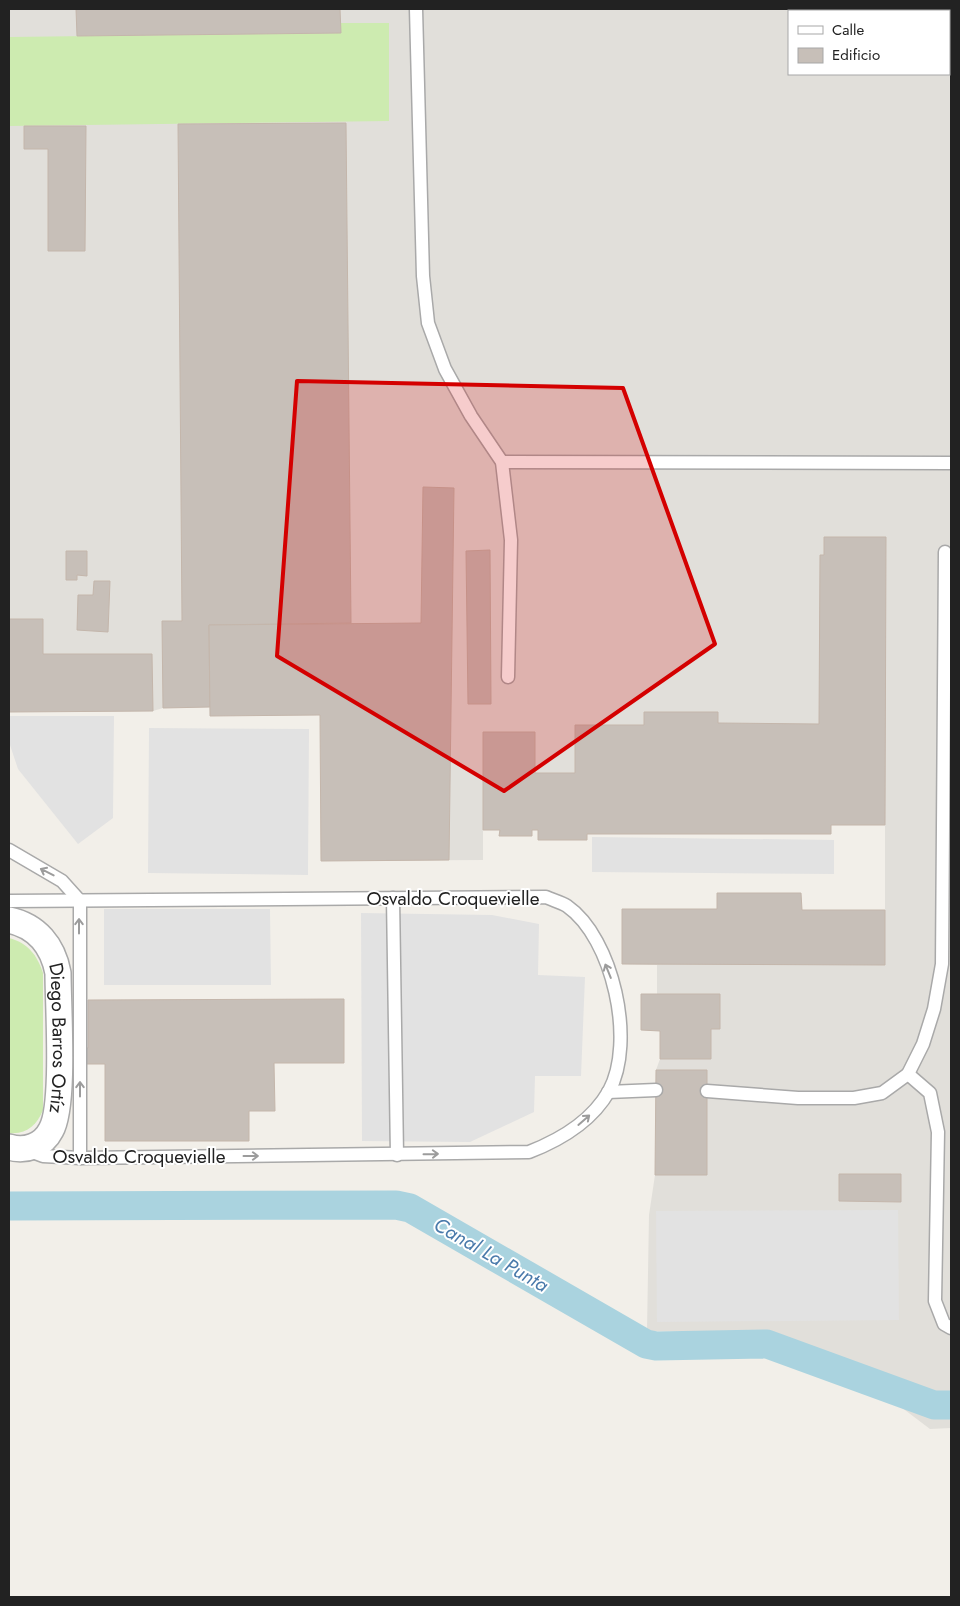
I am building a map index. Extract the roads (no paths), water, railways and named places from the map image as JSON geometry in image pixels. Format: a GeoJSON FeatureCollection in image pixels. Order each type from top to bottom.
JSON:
{"type":"FeatureCollection","features":[{"type":"Feature","properties":{"kind":"street","name":"Diego Barros Ortíz"},"geometry":{"type":"LineString","coordinates":[[9,920],[29,927],[44,940],[55,957],[58,974],[58,1104],[56,1119],[44,1140],[17,1148]]}},
{"type":"Feature","properties":{"kind":"lane"},"geometry":{"type":"LineString","coordinates":[[416,9],[423,276],[428,322],[445,369],[471,416],[502,462],[511,540],[508,677]]}},
{"type":"Feature","properties":{"kind":"lane"},"geometry":{"type":"LineString","coordinates":[[502,462],[951,463]]}},
{"type":"Feature","properties":{"kind":"lane"},"geometry":{"type":"LineString","coordinates":[[707,1091],[798,1098],[854,1098],[882,1093],[908,1074],[923,1044],[934,1009],[942,964],[945,552]]}},
{"type":"Feature","properties":{"kind":"lane"},"geometry":{"type":"LineString","coordinates":[[9,850],[62,881],[80,901],[80,1158]]}},
{"type":"Feature","properties":{"kind":"lane","name":"Osvaldo Croquevielle"},"geometry":{"type":"LineString","coordinates":[[9,901],[546,897],[566,906],[585,925],[601,954],[615,987],[621,1019],[621,1051],[616,1074],[608,1092],[593,1112],[572,1130],[551,1144],[529,1152],[80,1158],[43,1156],[17,1148]]}},
{"type":"Feature","properties":{"kind":"lane"},"geometry":{"type":"LineString","coordinates":[[393,898],[397,1155]]}},
{"type":"Feature","properties":{"kind":"lane"},"geometry":{"type":"LineString","coordinates":[[908,1074],[930,1093],[938,1132],[935,1302],[944,1324],[951,1328]]}},
{"type":"Feature","properties":{"kind":"lane"},"geometry":{"type":"LineString","coordinates":[[608,1092],[656,1090]]}},
{"type":"Feature","properties":{"kind":"waterway","name":"Canal La Punta"},"geometry":{"type":"LineString","coordinates":[[9,1206],[396,1205],[410,1208],[646,1344],[656,1346],[767,1344],[934,1405],[951,1405]]}}]}
